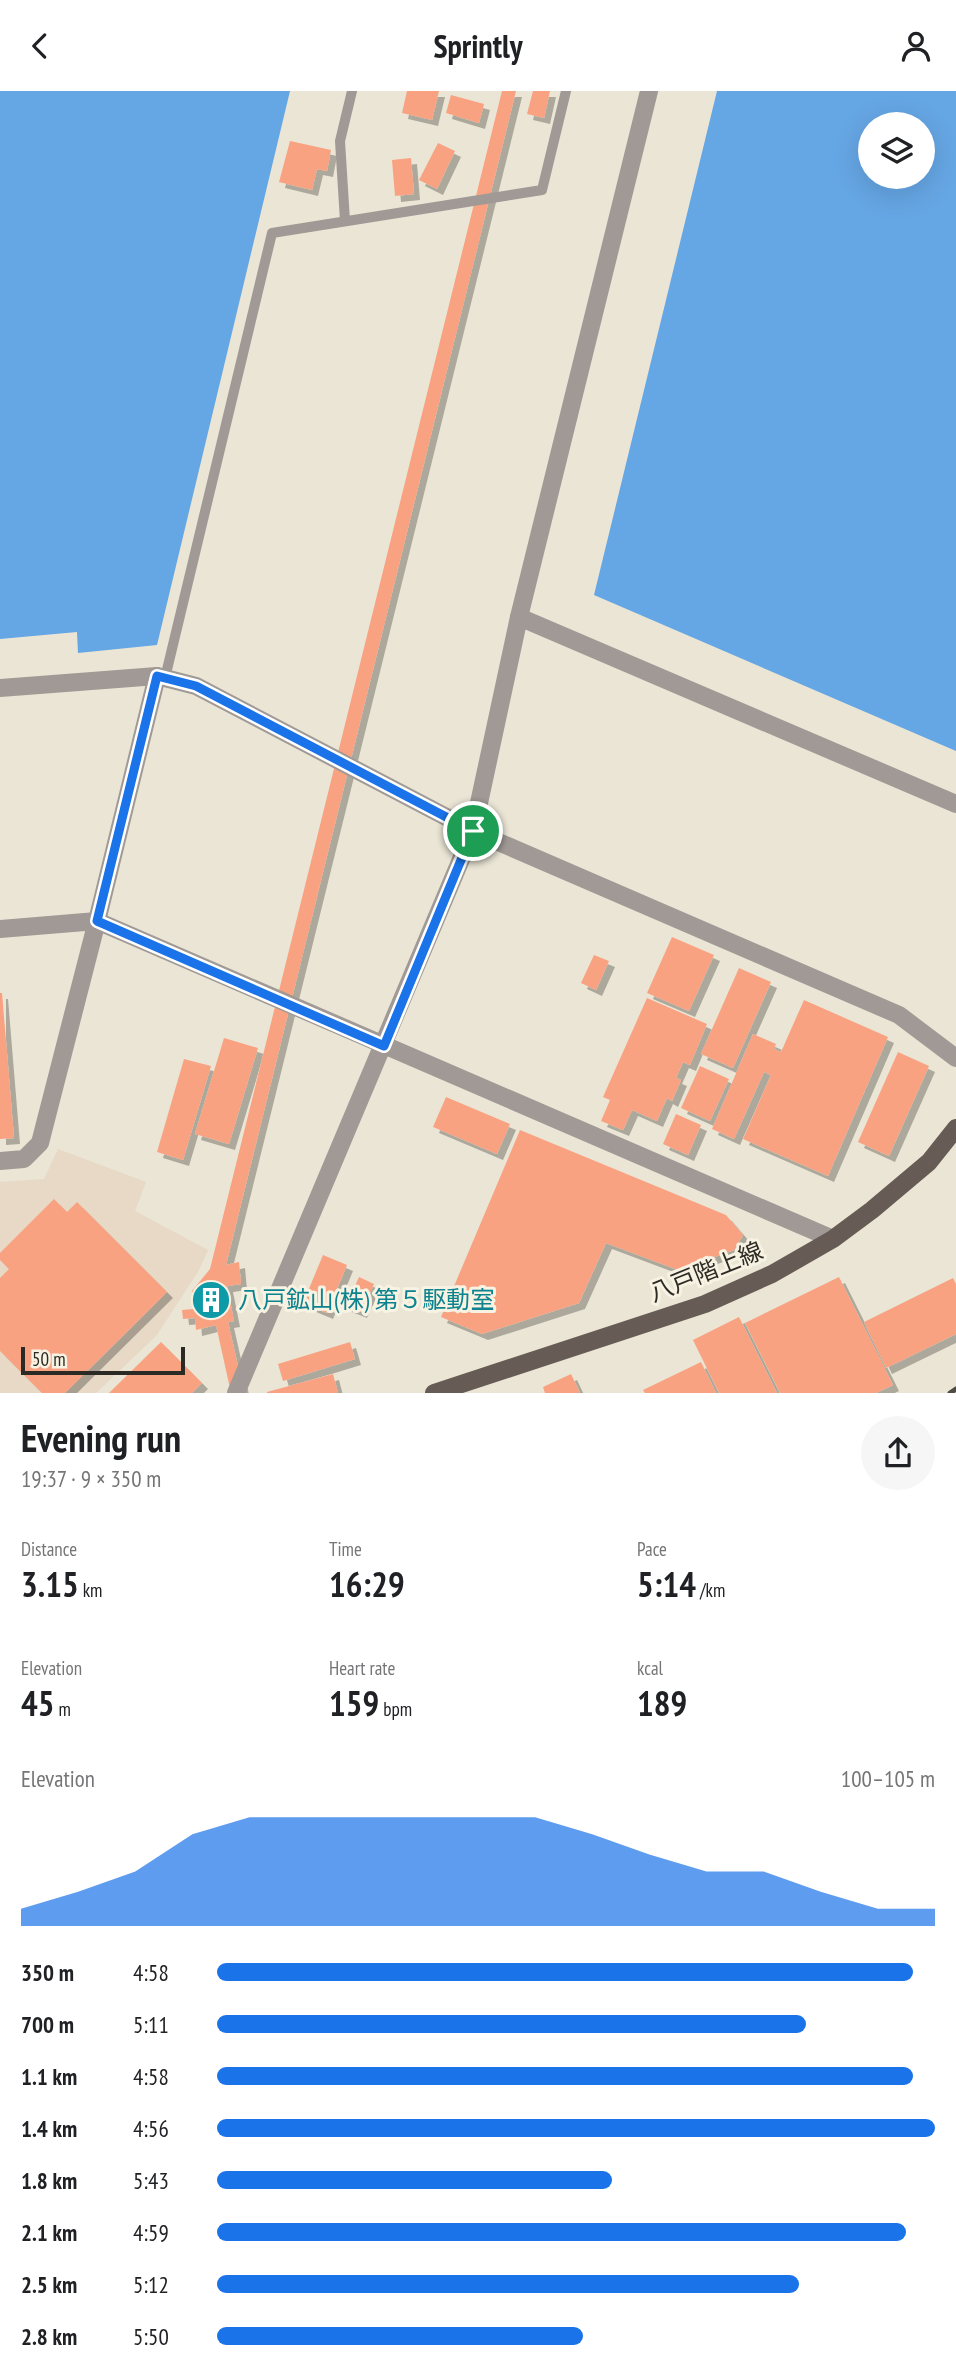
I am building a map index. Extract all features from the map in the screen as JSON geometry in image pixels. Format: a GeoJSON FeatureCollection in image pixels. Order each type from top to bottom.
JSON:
{"type":"FeatureCollection","features":[{"type":"Feature","properties":{"kind":"main road","name":"八戸階上線"},"geometry":{"type":"LineString","coordinates":[[434,1393],[705,1304],[772,1274],[833,1239],[872,1210],[929,1162],[956,1128]]}},
{"type":"Feature","properties":{"kind":"street"},"geometry":{"type":"LineString","coordinates":[[236,1393],[473,831],[519,617],[649,91]]}},
{"type":"Feature","properties":{"kind":"street"},"geometry":{"type":"LineString","coordinates":[[519,617],[956,804]]}},
{"type":"Feature","properties":{"kind":"street"},"geometry":{"type":"LineString","coordinates":[[0,688],[161,677],[196,686],[473,831],[899,1014],[956,1058]]}},
{"type":"Feature","properties":{"kind":"street"},"geometry":{"type":"LineString","coordinates":[[0,1161],[24,1159],[40,1143],[161,677]]}},
{"type":"Feature","properties":{"kind":"street"},"geometry":{"type":"LineString","coordinates":[[0,929],[97,921],[833,1239]]}},
{"type":"Feature","properties":{"kind":"lane"},"geometry":{"type":"LineString","coordinates":[[345,221],[340,141],[352,91]]}},
{"type":"Feature","properties":{"kind":"lane"},"geometry":{"type":"LineString","coordinates":[[161,677],[272,233],[542,190],[566,91]]}},
{"type":"Feature","properties":{"kind":"shaded area"},"geometry":{"type":"Polygon","coordinates":[[[58,1149],[146,1182],[135,1211],[208,1250],[199,1270],[157,1335],[96,1393],[0,1393],[0,1182],[44,1179],[58,1149]]]}},
{"type":"Feature","properties":{"kind":"water"},"geometry":{"type":"Polygon","coordinates":[[[0,91],[290,91],[157,645],[78,653],[77,632],[0,639],[0,91]]]}},
{"type":"Feature","properties":{"kind":"water"},"geometry":{"type":"Polygon","coordinates":[[[717,91],[956,91],[956,751],[594,595],[717,91]]]}},
{"type":"Feature","properties":{"kind":"building"},"geometry":{"type":"Polygon","coordinates":[[[407,91],[439,91],[432,120],[402,113],[407,91]]]}},
{"type":"Feature","properties":{"kind":"building"},"geometry":{"type":"Polygon","coordinates":[[[502,91],[516,91],[226,1265],[239,1262],[241,1284],[227,1286],[234,1321],[228,1322],[244,1393],[231,1393],[216,1325],[196,1330],[195,1318],[183,1319],[182,1310],[193,1309],[192,1291],[210,1269],[502,91]]]}},
{"type":"Feature","properties":{"kind":"building"},"geometry":{"type":"Polygon","coordinates":[[[533,91],[550,91],[544,118],[527,114],[533,91]]]}},
{"type":"Feature","properties":{"kind":"building"},"geometry":{"type":"Polygon","coordinates":[[[451,95],[484,104],[479,123],[446,113],[451,95]]]}},
{"type":"Feature","properties":{"kind":"building"},"geometry":{"type":"Polygon","coordinates":[[[290,141],[331,150],[327,171],[317,169],[312,190],[279,182],[290,141]]]}},
{"type":"Feature","properties":{"kind":"building"},"geometry":{"type":"Polygon","coordinates":[[[438,143],[455,151],[437,189],[419,180],[438,143]]]}},
{"type":"Feature","properties":{"kind":"building"},"geometry":{"type":"Polygon","coordinates":[[[411,158],[414,194],[395,196],[392,160],[411,158]]]}},
{"type":"Feature","properties":{"kind":"building"},"geometry":{"type":"Polygon","coordinates":[[[672,937],[714,955],[689,1011],[647,993],[672,937]]]}},
{"type":"Feature","properties":{"kind":"building"},"geometry":{"type":"Polygon","coordinates":[[[594,955],[609,961],[596,990],[581,983],[594,955]]]}},
{"type":"Feature","properties":{"kind":"building"},"geometry":{"type":"Polygon","coordinates":[[[739,968],[771,982],[733,1068],[701,1054],[739,968]]]}},
{"type":"Feature","properties":{"kind":"building"},"geometry":{"type":"Polygon","coordinates":[[[0,993],[14,1138],[0,1139],[0,993]]]}},
{"type":"Feature","properties":{"kind":"building"},"geometry":{"type":"Polygon","coordinates":[[[647,998],[707,1024],[690,1065],[683,1062],[676,1078],[681,1080],[672,1101],[667,1098],[657,1121],[632,1110],[623,1130],[601,1121],[610,1100],[603,1097],[647,998]]]}},
{"type":"Feature","properties":{"kind":"building"},"geometry":{"type":"Polygon","coordinates":[[[804,1000],[888,1037],[828,1176],[743,1139],[771,1075],[764,1072],[734,1139],[712,1129],[753,1034],[776,1044],[774,1049],[781,1052],[804,1000]]]}},
{"type":"Feature","properties":{"kind":"building"},"geometry":{"type":"Polygon","coordinates":[[[224,1038],[258,1048],[229,1144],[195,1134],[224,1038]]]}},
{"type":"Feature","properties":{"kind":"building"},"geometry":{"type":"Polygon","coordinates":[[[898,1052],[929,1066],[889,1156],[858,1142],[898,1052]]]}},
{"type":"Feature","properties":{"kind":"building"},"geometry":{"type":"Polygon","coordinates":[[[184,1059],[211,1066],[183,1160],[157,1152],[184,1059]]]}},
{"type":"Feature","properties":{"kind":"building"},"geometry":{"type":"Polygon","coordinates":[[[700,1066],[729,1079],[710,1121],[681,1108],[700,1066]]]}},
{"type":"Feature","properties":{"kind":"building"},"geometry":{"type":"Polygon","coordinates":[[[446,1097],[510,1124],[497,1154],[433,1127],[446,1097]]]}},
{"type":"Feature","properties":{"kind":"building"},"geometry":{"type":"Polygon","coordinates":[[[676,1114],[701,1125],[688,1155],[663,1144],[676,1114]]]}},
{"type":"Feature","properties":{"kind":"building"},"geometry":{"type":"Polygon","coordinates":[[[520,1130],[726,1215],[743,1235],[734,1250],[678,1270],[606,1243],[579,1303],[482,1334],[441,1317],[520,1130]]]}},
{"type":"Feature","properties":{"kind":"building"},"geometry":{"type":"Polygon","coordinates":[[[54,1199],[67,1212],[77,1202],[167,1292],[65,1393],[42,1393],[0,1351],[0,1278],[9,1269],[0,1260],[0,1253],[54,1199]]]}},
{"type":"Feature","properties":{"kind":"building"},"geometry":{"type":"Polygon","coordinates":[[[323,1255],[347,1265],[327,1313],[303,1303],[323,1255]]]}},
{"type":"Feature","properties":{"kind":"building"},"geometry":{"type":"Polygon","coordinates":[[[359,1277],[374,1284],[361,1312],[346,1306],[359,1277]]]}},
{"type":"Feature","properties":{"kind":"building"},"geometry":{"type":"Polygon","coordinates":[[[839,1277],[893,1385],[876,1393],[780,1393],[745,1323],[839,1277]]]}},
{"type":"Feature","properties":{"kind":"building"},"geometry":{"type":"Polygon","coordinates":[[[953,1278],[956,1284],[956,1334],[886,1368],[864,1322],[953,1278]]]}},
{"type":"Feature","properties":{"kind":"building"},"geometry":{"type":"Polygon","coordinates":[[[739,1317],[777,1393],[719,1393],[693,1340],[739,1317]]]}},
{"type":"Feature","properties":{"kind":"building"},"geometry":{"type":"Polygon","coordinates":[[[161,1342],[202,1383],[192,1393],[109,1393],[161,1342]]]}},
{"type":"Feature","properties":{"kind":"building"},"geometry":{"type":"Polygon","coordinates":[[[350,1342],[355,1359],[283,1381],[278,1364],[350,1342]]]}},
{"type":"Feature","properties":{"kind":"building"},"geometry":{"type":"Polygon","coordinates":[[[701,1362],[716,1393],[645,1393],[643,1390],[701,1362]]]}},
{"type":"Feature","properties":{"kind":"building"},"geometry":{"type":"Polygon","coordinates":[[[333,1374],[338,1393],[267,1393],[267,1392],[333,1374]]]}},
{"type":"Feature","properties":{"kind":"building"},"geometry":{"type":"Polygon","coordinates":[[[571,1374],[580,1393],[545,1393],[543,1387],[571,1374]]]}},
{"type":"Feature","properties":{"kind":"railway"},"geometry":{"type":"LineString","coordinates":[[950,1393],[956,1389]]}},
{"type":"Feature","properties":{"kind":"place","name":"八戸鉱山(株) 第５駆動室"},"geometry":{"type":"Point","coordinates":[211,1300]}},
{"type":"Feature","properties":{"kind":"route"},"geometry":{"type":"LineString","coordinates":[[157,676],[196,686],[473,831],[384,1046],[97,921],[157,676]]}}]}
